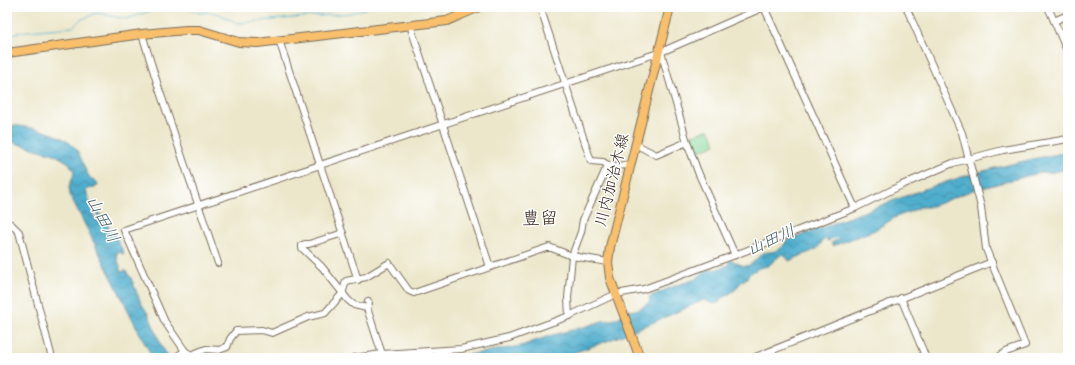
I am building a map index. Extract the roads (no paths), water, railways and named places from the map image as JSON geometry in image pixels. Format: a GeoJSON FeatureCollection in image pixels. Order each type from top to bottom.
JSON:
{"type":"FeatureCollection","features":[{"type":"Feature","properties":{"kind":"main road"},"geometry":{"type":"LineString","coordinates":[[7,53],[142,34],[199,30],[239,42],[257,44],[280,40],[447,21],[479,7]]}},
{"type":"Feature","properties":{"kind":"main road","name":"川内加治木線"},"geometry":{"type":"LineString","coordinates":[[640,358],[610,278],[608,262],[610,247],[635,144],[670,7]]}},
{"type":"Feature","properties":{"kind":"street"},"geometry":{"type":"LineString","coordinates":[[540,7],[590,161],[603,162],[610,166],[630,165]]}},
{"type":"Feature","properties":{"kind":"street"},"geometry":{"type":"LineString","coordinates":[[608,262],[572,256],[549,247],[414,293],[409,291],[389,263],[366,278],[346,281],[342,294],[325,314],[308,317],[272,333],[262,330],[236,331],[230,339],[227,347],[219,350],[206,349],[193,356],[184,351],[165,322],[124,230],[659,53],[764,7],[855,208]]}},
{"type":"Feature","properties":{"kind":"street"},"geometry":{"type":"LineString","coordinates":[[906,7],[962,133],[982,207],[986,248],[1025,345],[1006,352],[997,358]]}},
{"type":"Feature","properties":{"kind":"street"},"geometry":{"type":"LineString","coordinates":[[1048,7],[1068,53]]}},
{"type":"Feature","properties":{"kind":"street"},"geometry":{"type":"LineString","coordinates":[[1054,21],[1068,15]]}},
{"type":"Feature","properties":{"kind":"street"},"geometry":{"type":"LineString","coordinates":[[410,25],[490,267]]}},
{"type":"Feature","properties":{"kind":"street"},"geometry":{"type":"LineString","coordinates":[[142,34],[218,264]]}},
{"type":"Feature","properties":{"kind":"street"},"geometry":{"type":"LineString","coordinates":[[280,40],[358,280]]}},
{"type":"Feature","properties":{"kind":"street"},"geometry":{"type":"LineString","coordinates":[[659,53],[698,172],[735,255]]}},
{"type":"Feature","properties":{"kind":"street"},"geometry":{"type":"LineString","coordinates":[[354,358],[382,354],[461,349],[509,338],[569,316],[616,295],[644,289],[855,208],[902,185],[953,163],[969,161],[1003,150],[1068,139]]}},
{"type":"Feature","properties":{"kind":"street"},"geometry":{"type":"LineString","coordinates":[[635,144],[656,156],[687,142]]}},
{"type":"Feature","properties":{"kind":"street"},"geometry":{"type":"LineString","coordinates":[[569,316],[568,298],[572,256],[581,232],[583,220],[604,172],[610,166]]}},
{"type":"Feature","properties":{"kind":"street"},"geometry":{"type":"LineString","coordinates":[[7,225],[11,224],[19,232],[52,358]]}},
{"type":"Feature","properties":{"kind":"street"},"geometry":{"type":"LineString","coordinates":[[343,233],[302,245],[302,248],[322,267],[342,294],[354,305],[367,308]]}},
{"type":"Feature","properties":{"kind":"street"},"geometry":{"type":"LineString","coordinates":[[753,358],[992,262]]}},
{"type":"Feature","properties":{"kind":"street"},"geometry":{"type":"LineString","coordinates":[[901,298],[926,358]]}},
{"type":"Feature","properties":{"kind":"street"},"geometry":{"type":"LineString","coordinates":[[368,301],[369,303],[367,308],[382,354]]}},
{"type":"Feature","properties":{"kind":"street"},"geometry":{"type":"LineString","coordinates":[[174,358],[184,351]]}},
{"type":"Feature","properties":{"kind":"water"},"geometry":{"type":"Polygon","coordinates":[[[7,125],[25,127],[54,134],[70,143],[79,153],[89,177],[97,182],[98,186],[86,190],[95,220],[99,220],[98,211],[112,233],[114,233],[124,253],[123,255],[119,252],[116,254],[120,271],[122,272],[125,270],[131,278],[141,303],[149,315],[162,347],[169,358],[153,358],[144,342],[70,195],[69,187],[74,171],[69,163],[54,154],[7,141],[7,125]]]}},
{"type":"Feature","properties":{"kind":"water"},"geometry":{"type":"Polygon","coordinates":[[[1068,152],[1068,169],[1048,173],[1042,172],[979,189],[978,188],[938,204],[929,207],[921,207],[896,217],[875,230],[833,246],[831,243],[863,226],[864,224],[841,230],[829,241],[824,239],[817,249],[789,261],[783,253],[768,266],[759,268],[749,274],[735,290],[720,300],[720,302],[714,304],[704,300],[633,331],[560,358],[448,358],[521,346],[552,335],[602,321],[612,320],[618,318],[625,312],[639,309],[650,302],[649,297],[696,279],[702,273],[712,268],[715,270],[729,265],[729,261],[733,260],[734,262],[744,266],[750,264],[762,253],[779,250],[786,241],[924,189],[971,174],[1068,152]]]}},
{"type":"Feature","properties":{"kind":"waterway"},"geometry":{"type":"LineString","coordinates":[[7,35],[27,31],[73,27],[80,20],[96,13],[127,19],[161,7]]}},
{"type":"Feature","properties":{"kind":"waterway"},"geometry":{"type":"LineString","coordinates":[[186,7],[199,13],[217,13],[237,23],[351,13],[370,7]]}},
{"type":"Feature","properties":{"kind":"waterway","name":"山田川"},"geometry":{"type":"LineString","coordinates":[[826,236],[844,234],[872,220]]}},
{"type":"Feature","properties":{"kind":"district","name":"豊留"},"geometry":{"type":"Point","coordinates":[540,218]}}]}
